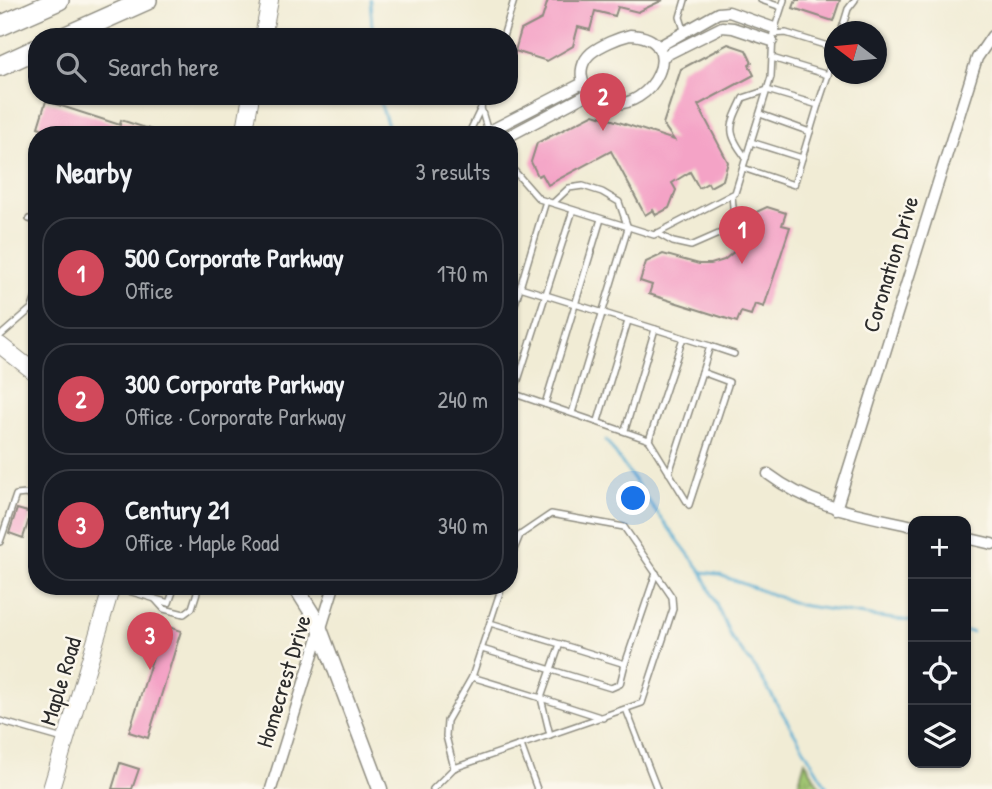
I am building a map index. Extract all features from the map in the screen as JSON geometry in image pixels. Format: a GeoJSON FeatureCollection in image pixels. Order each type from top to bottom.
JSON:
{"type":"FeatureCollection","features":[{"type":"Feature","properties":{"kind":"highway"},"geometry":{"type":"LineString","coordinates":[[0,26],[59,0]]}},
{"type":"Feature","properties":{"kind":"highway"},"geometry":{"type":"LineString","coordinates":[[84,28],[147,0]]}},
{"type":"Feature","properties":{"kind":"highway"},"geometry":{"type":"LineString","coordinates":[[0,66],[28,53]]}},
{"type":"Feature","properties":{"kind":"main road"},"geometry":{"type":"LineString","coordinates":[[265,28],[270,0]]}},
{"type":"Feature","properties":{"kind":"main road"},"geometry":{"type":"LineString","coordinates":[[246,126],[249,105]]}},
{"type":"Feature","properties":{"kind":"main road"},"geometry":{"type":"LineString","coordinates":[[0,345],[28,367]]}},
{"type":"Feature","properties":{"kind":"main road","name":"Maple Road"},"geometry":{"type":"LineString","coordinates":[[51,789],[109,595]]}},
{"type":"Feature","properties":{"kind":"street"},"geometry":{"type":"LineString","coordinates":[[660,52],[687,37],[719,13],[729,12],[773,34]]}},
{"type":"Feature","properties":{"kind":"street"},"geometry":{"type":"LineString","coordinates":[[641,35],[649,38],[660,52],[662,68],[654,85],[626,102],[616,105],[605,103],[588,94],[583,83],[583,72],[591,54],[622,37],[641,35]]}},
{"type":"Feature","properties":{"kind":"street","name":"Coronation Drive"},"geometry":{"type":"LineString","coordinates":[[836,509],[977,58],[992,36]]}},
{"type":"Feature","properties":{"kind":"street"},"geometry":{"type":"LineString","coordinates":[[501,126],[583,83]]}},
{"type":"Feature","properties":{"kind":"street"},"geometry":{"type":"LineString","coordinates":[[518,131],[588,94]]}},
{"type":"Feature","properties":{"kind":"street"},"geometry":{"type":"LineString","coordinates":[[768,474],[800,495],[836,509],[908,525]]}},
{"type":"Feature","properties":{"kind":"street"},"geometry":{"type":"LineString","coordinates":[[971,539],[992,544]]}},
{"type":"Feature","properties":{"kind":"street"},"geometry":{"type":"LineString","coordinates":[[300,595],[321,631],[380,789]]}},
{"type":"Feature","properties":{"kind":"street","name":"Homecrest Drive"},"geometry":{"type":"LineString","coordinates":[[271,789],[331,595]]}},
{"type":"Feature","properties":{"kind":"lane"},"geometry":{"type":"LineString","coordinates":[[506,28],[514,0]]}},
{"type":"Feature","properties":{"kind":"lane"},"geometry":{"type":"LineString","coordinates":[[685,0],[680,17],[687,37]]}},
{"type":"Feature","properties":{"kind":"lane"},"geometry":{"type":"LineString","coordinates":[[518,176],[533,195],[643,233],[657,233],[735,193],[771,77],[773,34],[783,3],[761,0]]}},
{"type":"Feature","properties":{"kind":"lane"},"geometry":{"type":"LineString","coordinates":[[844,21],[848,9],[855,0]]}},
{"type":"Feature","properties":{"kind":"lane"},"geometry":{"type":"LineString","coordinates":[[773,34],[786,33],[824,46]]}},
{"type":"Feature","properties":{"kind":"lane"},"geometry":{"type":"LineString","coordinates":[[772,58],[824,74]]}},
{"type":"Feature","properties":{"kind":"lane"},"geometry":{"type":"LineString","coordinates":[[743,168],[794,185],[825,84]]}},
{"type":"Feature","properties":{"kind":"lane"},"geometry":{"type":"LineString","coordinates":[[746,158],[732,141],[730,130],[743,98],[767,90],[818,105]]}},
{"type":"Feature","properties":{"kind":"lane"},"geometry":{"type":"LineString","coordinates":[[472,126],[482,105]]}},
{"type":"Feature","properties":{"kind":"lane"},"geometry":{"type":"LineString","coordinates":[[481,108],[484,126]]}},
{"type":"Feature","properties":{"kind":"lane"},"geometry":{"type":"LineString","coordinates":[[760,114],[810,132]]}},
{"type":"Feature","properties":{"kind":"lane"},"geometry":{"type":"LineString","coordinates":[[751,142],[802,158]]}},
{"type":"Feature","properties":{"kind":"lane"},"geometry":{"type":"LineString","coordinates":[[518,294],[550,202],[569,188],[583,186],[602,192],[619,202],[628,228],[572,413]]}},
{"type":"Feature","properties":{"kind":"lane"},"geometry":{"type":"LineString","coordinates":[[657,233],[673,242],[691,246],[723,232],[734,219],[732,195]]}},
{"type":"Feature","properties":{"kind":"lane"},"geometry":{"type":"LineString","coordinates":[[518,376],[573,210]]}},
{"type":"Feature","properties":{"kind":"lane"},"geometry":{"type":"LineString","coordinates":[[545,404],[601,219]]}},
{"type":"Feature","properties":{"kind":"lane"},"geometry":{"type":"LineString","coordinates":[[520,287],[734,354]]}},
{"type":"Feature","properties":{"kind":"lane"},"geometry":{"type":"LineString","coordinates":[[0,336],[28,312]]}},
{"type":"Feature","properties":{"kind":"lane"},"geometry":{"type":"LineString","coordinates":[[598,421],[628,321]]}},
{"type":"Feature","properties":{"kind":"lane"},"geometry":{"type":"LineString","coordinates":[[625,430],[655,329]]}},
{"type":"Feature","properties":{"kind":"lane"},"geometry":{"type":"LineString","coordinates":[[649,440],[683,338]]}},
{"type":"Feature","properties":{"kind":"lane"},"geometry":{"type":"LineString","coordinates":[[669,473],[710,346]]}},
{"type":"Feature","properties":{"kind":"lane"},"geometry":{"type":"LineString","coordinates":[[518,395],[649,440],[689,505],[729,382],[702,372]]}},
{"type":"Feature","properties":{"kind":"lane"},"geometry":{"type":"LineString","coordinates":[[0,542],[16,495],[28,495]]}},
{"type":"Feature","properties":{"kind":"lane"},"geometry":{"type":"LineString","coordinates":[[433,789],[454,768],[642,704],[673,609],[672,597],[624,527],[551,514],[520,535],[518,540]]}},
{"type":"Feature","properties":{"kind":"lane"},"geometry":{"type":"LineString","coordinates":[[481,649],[611,688],[620,684],[656,573]]}},
{"type":"Feature","properties":{"kind":"lane"},"geometry":{"type":"LineString","coordinates":[[142,595],[169,603],[172,595]]}},
{"type":"Feature","properties":{"kind":"lane"},"geometry":{"type":"LineString","coordinates":[[155,599],[164,609],[184,614],[192,608],[196,595]]}},
{"type":"Feature","properties":{"kind":"lane"},"geometry":{"type":"LineString","coordinates":[[454,768],[446,736],[447,721],[472,677],[499,595]]}},
{"type":"Feature","properties":{"kind":"lane"},"geometry":{"type":"LineString","coordinates":[[490,623],[625,664]]}},
{"type":"Feature","properties":{"kind":"lane"},"geometry":{"type":"LineString","coordinates":[[550,735],[541,698],[560,644]]}},
{"type":"Feature","properties":{"kind":"lane"},"geometry":{"type":"LineString","coordinates":[[472,677],[603,718]]}},
{"type":"Feature","properties":{"kind":"lane"},"geometry":{"type":"LineString","coordinates":[[626,709],[657,789]]}},
{"type":"Feature","properties":{"kind":"lane"},"geometry":{"type":"LineString","coordinates":[[0,721],[66,740]]}},
{"type":"Feature","properties":{"kind":"lane"},"geometry":{"type":"LineString","coordinates":[[522,745],[537,789]]}},
{"type":"Feature","properties":{"kind":"green space"},"geometry":{"type":"Polygon","coordinates":[[[805,761],[821,789],[797,789],[805,761]]]}},
{"type":"Feature","properties":{"kind":"building"},"geometry":{"type":"Polygon","coordinates":[[[548,0],[663,0],[638,12],[618,7],[615,16],[595,11],[590,30],[578,27],[573,46],[547,61],[518,52],[521,30],[542,19],[548,0]]]}},
{"type":"Feature","properties":{"kind":"building"},"geometry":{"type":"Polygon","coordinates":[[[796,0],[840,0],[833,21],[793,8],[796,0]]]}},
{"type":"Feature","properties":{"kind":"building"},"geometry":{"type":"Polygon","coordinates":[[[728,44],[746,50],[754,75],[698,105],[728,162],[723,180],[710,187],[708,183],[699,188],[690,172],[672,183],[676,190],[669,208],[656,215],[653,210],[645,215],[611,151],[548,185],[542,174],[538,176],[531,162],[537,143],[594,114],[674,140],[663,124],[681,69],[728,44]]]}},
{"type":"Feature","properties":{"kind":"building"},"geometry":{"type":"Polygon","coordinates":[[[45,105],[58,105],[120,125],[121,120],[140,126],[38,126],[45,105]]]}},
{"type":"Feature","properties":{"kind":"building"},"geometry":{"type":"Polygon","coordinates":[[[767,207],[786,213],[782,225],[790,227],[764,307],[755,304],[751,315],[741,312],[737,322],[649,294],[652,285],[640,281],[646,262],[663,254],[699,264],[724,260],[736,250],[743,238],[750,215],[767,207]]]}},
{"type":"Feature","properties":{"kind":"building"},"geometry":{"type":"Polygon","coordinates":[[[17,509],[28,512],[23,538],[9,533],[17,509]]]}},
{"type":"Feature","properties":{"kind":"building"},"geometry":{"type":"Polygon","coordinates":[[[163,625],[181,631],[148,738],[129,732],[163,625]]]}},
{"type":"Feature","properties":{"kind":"building"},"geometry":{"type":"Polygon","coordinates":[[[120,763],[139,769],[132,789],[112,789],[120,763]]]}},
{"type":"Feature","properties":{"kind":"waterway"},"geometry":{"type":"LineString","coordinates":[[370,0],[372,28]]}},
{"type":"Feature","properties":{"kind":"waterway"},"geometry":{"type":"LineString","coordinates":[[381,105],[388,126]]}},
{"type":"Feature","properties":{"kind":"waterway"},"geometry":{"type":"LineString","coordinates":[[606,440],[702,572],[732,639],[756,669],[828,789]]}},
{"type":"Feature","properties":{"kind":"waterway"},"geometry":{"type":"LineString","coordinates":[[703,572],[717,574],[800,605],[908,620]]}},
{"type":"Feature","properties":{"kind":"place","name":"300 Corporate Parkway"},"geometry":{"type":"Point","coordinates":[603,131]}},
{"type":"Feature","properties":{"kind":"place","name":"500 Corporate Parkway"},"geometry":{"type":"Point","coordinates":[742,264]}},
{"type":"Feature","properties":{"kind":"place","name":"Century 21"},"geometry":{"type":"Point","coordinates":[150,670]}}]}
